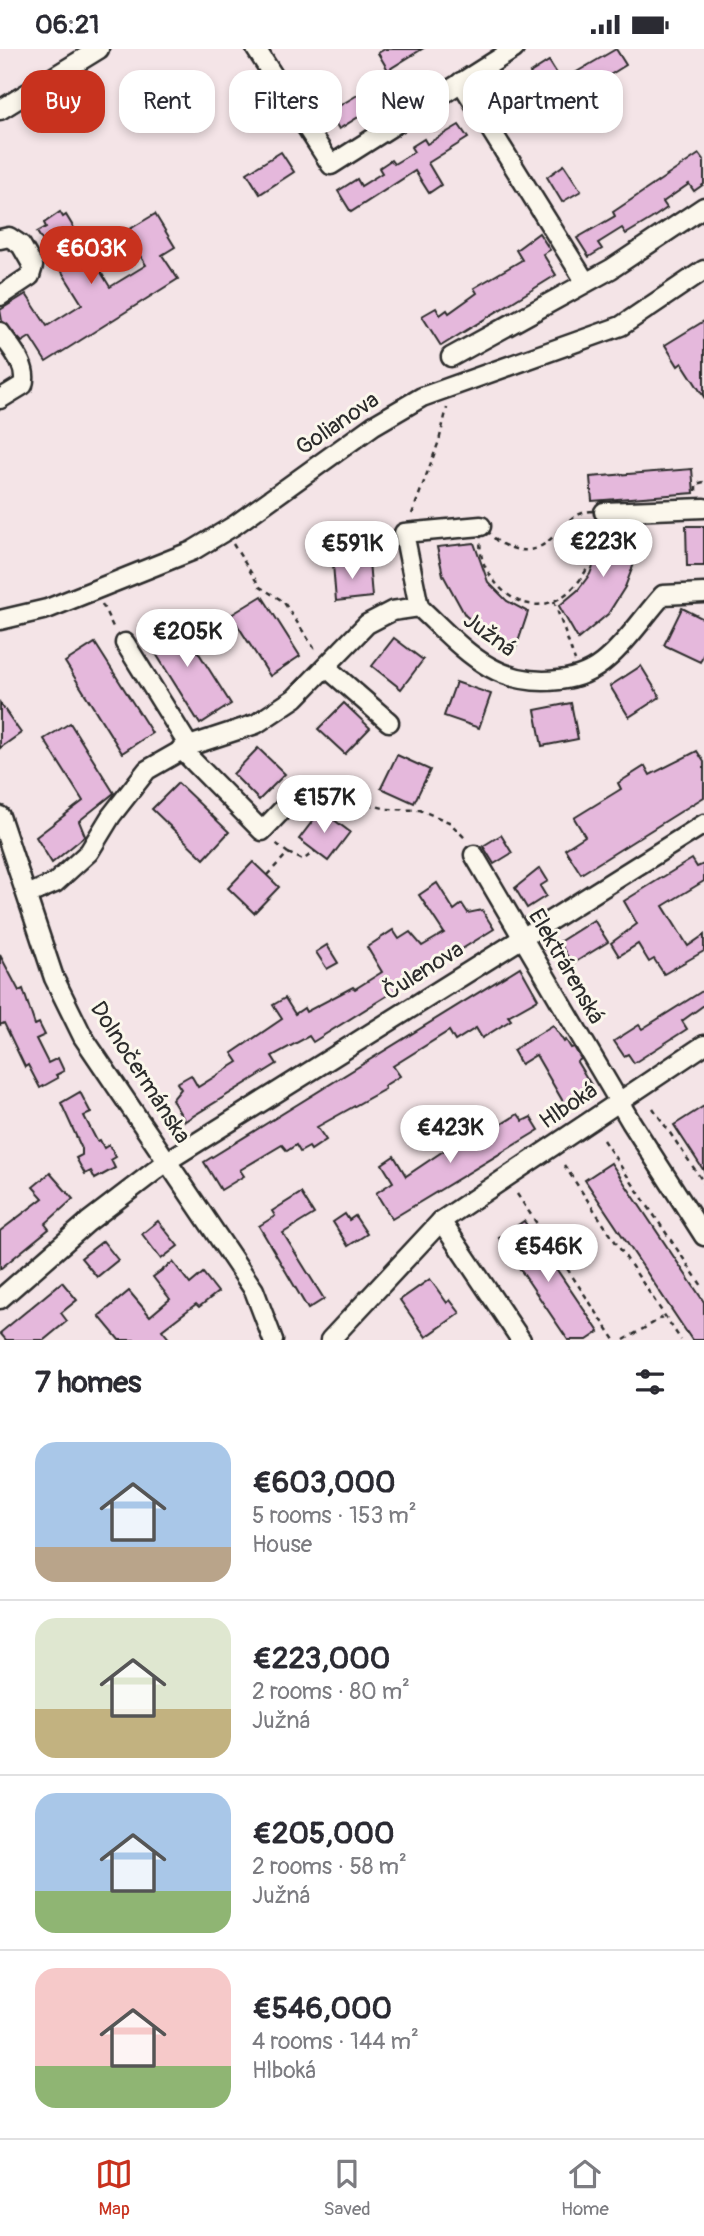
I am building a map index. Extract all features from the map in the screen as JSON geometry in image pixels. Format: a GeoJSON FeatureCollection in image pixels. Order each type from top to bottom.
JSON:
{"type":"FeatureCollection","features":[{"type":"Feature","properties":{"kind":"street"},"geometry":{"type":"LineString","coordinates":[[256,49],[331,165],[514,49]]}},
{"type":"Feature","properties":{"kind":"street"},"geometry":{"type":"LineString","coordinates":[[0,110],[91,51]]}},
{"type":"Feature","properties":{"kind":"street"},"geometry":{"type":"LineString","coordinates":[[461,82],[585,281]]}},
{"type":"Feature","properties":{"kind":"street"},"geometry":{"type":"LineString","coordinates":[[451,357],[611,269],[704,207]]}},
{"type":"Feature","properties":{"kind":"street"},"geometry":{"type":"LineString","coordinates":[[0,239],[9,237],[21,245],[33,266],[30,276],[0,296]]}},
{"type":"Feature","properties":{"kind":"street","name":"Golianova"},"geometry":{"type":"LineString","coordinates":[[0,620],[47,609],[192,551],[235,525],[374,425],[422,397],[621,326],[704,270]]}},
{"type":"Feature","properties":{"kind":"street"},"geometry":{"type":"LineString","coordinates":[[0,332],[24,369],[26,377],[23,385],[0,399]]}},
{"type":"Feature","properties":{"kind":"street"},"geometry":{"type":"LineString","coordinates":[[604,512],[704,508]]}},
{"type":"Feature","properties":{"kind":"street"},"geometry":{"type":"LineString","coordinates":[[27,895],[55,883],[89,852],[111,816],[147,770],[185,747],[256,724],[295,698],[327,668],[349,640],[366,624],[392,611],[419,607],[404,533],[481,526]]}},
{"type":"Feature","properties":{"kind":"street","name":"Južná"},"geometry":{"type":"LineString","coordinates":[[419,607],[471,655],[512,679],[541,682],[582,675],[605,661],[630,638],[663,595],[704,593]]}},
{"type":"Feature","properties":{"kind":"street"},"geometry":{"type":"LineString","coordinates":[[125,643],[185,747],[262,831],[286,806]]}},
{"type":"Feature","properties":{"kind":"street"},"geometry":{"type":"LineString","coordinates":[[327,668],[390,722]]}},
{"type":"Feature","properties":{"kind":"street","name":"Dolnočermánska"},"geometry":{"type":"LineString","coordinates":[[0,816],[54,978],[83,1037],[169,1160],[254,1290],[273,1340]]}},
{"type":"Feature","properties":{"kind":"street","name":"Čulenova"},"geometry":{"type":"LineString","coordinates":[[0,1299],[88,1222],[169,1160],[704,824]]}},
{"type":"Feature","properties":{"kind":"street","name":"Elektrárenská"},"geometry":{"type":"LineString","coordinates":[[474,855],[618,1101]]}},
{"type":"Feature","properties":{"kind":"street","name":"Hlboká"},"geometry":{"type":"LineString","coordinates":[[330,1340],[441,1221],[704,1045]]}},
{"type":"Feature","properties":{"kind":"street","name":"Hlboká"},"geometry":{"type":"LineString","coordinates":[[618,1101],[704,1236]]}},
{"type":"Feature","properties":{"kind":"street"},"geometry":{"type":"LineString","coordinates":[[441,1221],[520,1340]]}},
{"type":"Feature","properties":{"kind":"path"},"geometry":{"type":"LineString","coordinates":[[404,533],[439,441],[447,400]]}},
{"type":"Feature","properties":{"kind":"path"},"geometry":{"type":"LineString","coordinates":[[594,511],[592,558],[579,579],[562,598],[544,606],[527,605],[503,591],[482,558],[481,526],[500,543],[526,550],[542,547],[553,540],[571,518],[581,512],[594,511]]}},
{"type":"Feature","properties":{"kind":"path"},"geometry":{"type":"LineString","coordinates":[[232,543],[260,587],[282,601],[327,668]]}},
{"type":"Feature","properties":{"kind":"path"},"geometry":{"type":"LineString","coordinates":[[101,601],[110,625],[125,643]]}},
{"type":"Feature","properties":{"kind":"path"},"geometry":{"type":"LineString","coordinates":[[554,601],[582,675]]}},
{"type":"Feature","properties":{"kind":"path"},"geometry":{"type":"LineString","coordinates":[[286,806],[308,796],[330,794],[387,809],[420,810],[449,822],[466,839],[474,855]]}},
{"type":"Feature","properties":{"kind":"path"},"geometry":{"type":"LineString","coordinates":[[262,831],[288,853],[303,860],[315,851]]}},
{"type":"Feature","properties":{"kind":"path"},"geometry":{"type":"LineString","coordinates":[[267,875],[288,853]]}},
{"type":"Feature","properties":{"kind":"path"},"geometry":{"type":"LineString","coordinates":[[653,1108],[704,1183]]}},
{"type":"Feature","properties":{"kind":"path"},"geometry":{"type":"LineString","coordinates":[[603,1139],[704,1289]]}},
{"type":"Feature","properties":{"kind":"path"},"geometry":{"type":"LineString","coordinates":[[564,1165],[681,1340]]}},
{"type":"Feature","properties":{"kind":"path"},"geometry":{"type":"LineString","coordinates":[[517,1195],[615,1340]]}},
{"type":"Feature","properties":{"kind":"path"},"geometry":{"type":"LineString","coordinates":[[624,1340],[665,1316]]}},
{"type":"Feature","properties":{"kind":"building"},"geometry":{"type":"Polygon","coordinates":[[[385,49],[422,49],[388,70],[378,53],[385,49]]]}},
{"type":"Feature","properties":{"kind":"building"},"geometry":{"type":"Polygon","coordinates":[[[616,49],[626,65],[618,70],[580,70],[616,49]]]}},
{"type":"Feature","properties":{"kind":"building"},"geometry":{"type":"Polygon","coordinates":[[[549,61],[555,70],[535,70],[549,61]]]}},
{"type":"Feature","properties":{"kind":"building"},"geometry":{"type":"Polygon","coordinates":[[[356,96],[356,118],[342,127],[342,104],[356,96]]]}},
{"type":"Feature","properties":{"kind":"building"},"geometry":{"type":"Polygon","coordinates":[[[459,125],[468,138],[428,163],[441,185],[429,193],[415,171],[351,212],[338,191],[357,179],[361,186],[382,173],[379,168],[391,160],[394,164],[414,152],[411,147],[424,139],[427,144],[459,125]]]}},
{"type":"Feature","properties":{"kind":"building"},"geometry":{"type":"Polygon","coordinates":[[[281,152],[294,172],[260,194],[247,173],[281,152]]]}},
{"type":"Feature","properties":{"kind":"building"},"geometry":{"type":"Polygon","coordinates":[[[699,154],[704,161],[704,184],[694,191],[689,184],[663,202],[667,208],[626,234],[622,228],[598,243],[602,249],[589,257],[577,238],[615,216],[613,212],[699,154]]]}},
{"type":"Feature","properties":{"kind":"building"},"geometry":{"type":"Polygon","coordinates":[[[564,165],[581,191],[562,202],[547,177],[564,165]]]}},
{"type":"Feature","properties":{"kind":"building"},"geometry":{"type":"Polygon","coordinates":[[[60,212],[63,217],[66,215],[110,287],[146,265],[125,232],[155,214],[175,247],[162,255],[178,279],[46,362],[30,337],[22,342],[2,321],[0,310],[26,294],[47,326],[82,304],[37,232],[46,227],[44,223],[60,212]]]}},
{"type":"Feature","properties":{"kind":"building"},"geometry":{"type":"Polygon","coordinates":[[[539,233],[550,250],[543,254],[556,275],[441,346],[422,316],[436,308],[440,315],[447,310],[449,313],[477,293],[474,288],[522,260],[516,250],[539,233]]]}},
{"type":"Feature","properties":{"kind":"building"},"geometry":{"type":"Polygon","coordinates":[[[704,321],[704,397],[682,363],[678,366],[665,345],[704,321]]]}},
{"type":"Feature","properties":{"kind":"building"},"geometry":{"type":"Polygon","coordinates":[[[692,469],[694,493],[592,501],[590,477],[692,469]]]}},
{"type":"Feature","properties":{"kind":"building"},"geometry":{"type":"Polygon","coordinates":[[[636,523],[635,561],[625,587],[608,614],[578,639],[559,606],[578,590],[590,574],[598,552],[599,528],[636,523]]]}},
{"type":"Feature","properties":{"kind":"building"},"geometry":{"type":"Polygon","coordinates":[[[686,526],[704,526],[704,566],[687,566],[686,526]]]}},
{"type":"Feature","properties":{"kind":"building"},"geometry":{"type":"Polygon","coordinates":[[[474,543],[488,582],[507,601],[528,612],[516,648],[482,630],[465,615],[443,575],[437,547],[474,543]]]}},
{"type":"Feature","properties":{"kind":"building"},"geometry":{"type":"Polygon","coordinates":[[[369,561],[372,597],[336,601],[333,564],[369,561]]]}},
{"type":"Feature","properties":{"kind":"building"},"geometry":{"type":"Polygon","coordinates":[[[262,596],[300,656],[270,676],[231,615],[262,596]]]}},
{"type":"Feature","properties":{"kind":"building"},"geometry":{"type":"Polygon","coordinates":[[[682,608],[704,619],[704,653],[700,662],[664,645],[682,608]]]}},
{"type":"Feature","properties":{"kind":"building"},"geometry":{"type":"Polygon","coordinates":[[[174,614],[231,704],[200,724],[143,633],[174,614]]]}},
{"type":"Feature","properties":{"kind":"building"},"geometry":{"type":"Polygon","coordinates":[[[394,638],[423,660],[401,689],[372,666],[394,638]]]}},
{"type":"Feature","properties":{"kind":"building"},"geometry":{"type":"Polygon","coordinates":[[[95,643],[152,733],[122,753],[65,662],[95,643]]]}},
{"type":"Feature","properties":{"kind":"building"},"geometry":{"type":"Polygon","coordinates":[[[641,666],[660,697],[629,717],[610,686],[641,666]]]}},
{"type":"Feature","properties":{"kind":"building"},"geometry":{"type":"Polygon","coordinates":[[[456,682],[491,694],[479,728],[444,716],[456,682]]]}},
{"type":"Feature","properties":{"kind":"building"},"geometry":{"type":"Polygon","coordinates":[[[0,703],[21,733],[0,748],[0,703]]]}},
{"type":"Feature","properties":{"kind":"building"},"geometry":{"type":"Polygon","coordinates":[[[344,703],[370,728],[345,754],[318,729],[344,703]]]}},
{"type":"Feature","properties":{"kind":"building"},"geometry":{"type":"Polygon","coordinates":[[[571,703],[578,739],[542,746],[535,710],[571,703]]]}},
{"type":"Feature","properties":{"kind":"building"},"geometry":{"type":"Polygon","coordinates":[[[70,723],[114,793],[79,821],[85,836],[52,863],[36,837],[83,801],[44,739],[70,723]]]}},
{"type":"Feature","properties":{"kind":"building"},"geometry":{"type":"Polygon","coordinates":[[[258,748],[285,774],[259,800],[233,774],[258,748]]]}},
{"type":"Feature","properties":{"kind":"building"},"geometry":{"type":"Polygon","coordinates":[[[697,751],[704,762],[704,797],[581,874],[565,849],[585,836],[574,818],[621,789],[618,783],[645,766],[650,775],[697,751]]]}},
{"type":"Feature","properties":{"kind":"building"},"geometry":{"type":"Polygon","coordinates":[[[397,755],[430,770],[414,803],[381,788],[397,755]]]}},
{"type":"Feature","properties":{"kind":"building"},"geometry":{"type":"Polygon","coordinates":[[[178,783],[229,832],[204,859],[152,809],[178,783]]]}},
{"type":"Feature","properties":{"kind":"building"},"geometry":{"type":"Polygon","coordinates":[[[321,810],[350,832],[328,861],[299,839],[321,810]]]}},
{"type":"Feature","properties":{"kind":"building"},"geometry":{"type":"Polygon","coordinates":[[[501,835],[512,853],[494,864],[483,846],[501,835]]]}},
{"type":"Feature","properties":{"kind":"building"},"geometry":{"type":"Polygon","coordinates":[[[692,859],[697,867],[704,864],[704,881],[663,906],[688,946],[704,935],[704,951],[664,974],[654,959],[649,962],[638,944],[619,956],[611,943],[637,924],[624,901],[692,859]]]}},
{"type":"Feature","properties":{"kind":"building"},"geometry":{"type":"Polygon","coordinates":[[[253,862],[279,887],[254,913],[228,888],[253,862]]]}},
{"type":"Feature","properties":{"kind":"building"},"geometry":{"type":"Polygon","coordinates":[[[540,868],[548,881],[540,886],[546,896],[527,908],[515,888],[540,868]]]}},
{"type":"Feature","properties":{"kind":"building"},"geometry":{"type":"Polygon","coordinates":[[[437,883],[454,910],[462,904],[468,913],[482,910],[494,929],[313,1042],[309,1036],[272,1056],[277,1064],[185,1121],[172,1100],[181,1089],[177,1083],[191,1075],[198,1087],[238,1062],[232,1053],[282,1019],[273,1005],[285,998],[295,1014],[304,1008],[306,1012],[353,987],[355,989],[382,972],[367,947],[393,930],[399,939],[410,932],[422,946],[444,933],[419,895],[437,883]]]}},
{"type":"Feature","properties":{"kind":"building"},"geometry":{"type":"Polygon","coordinates":[[[594,920],[608,942],[572,964],[559,942],[594,920]]]}},
{"type":"Feature","properties":{"kind":"building"},"geometry":{"type":"Polygon","coordinates":[[[327,945],[338,963],[327,969],[316,952],[327,945]]]}},
{"type":"Feature","properties":{"kind":"building"},"geometry":{"type":"Polygon","coordinates":[[[0,955],[19,991],[23,989],[35,1025],[39,1023],[45,1035],[36,1039],[48,1063],[58,1058],[64,1071],[56,1075],[58,1078],[40,1088],[28,1065],[25,1067],[4,1023],[0,1025],[0,955]]]}},
{"type":"Feature","properties":{"kind":"building"},"geometry":{"type":"Polygon","coordinates":[[[520,967],[538,999],[508,1016],[511,1020],[482,1038],[476,1028],[455,1041],[449,1031],[393,1066],[400,1076],[384,1086],[385,1089],[317,1127],[326,1140],[311,1150],[309,1147],[300,1152],[296,1145],[287,1151],[282,1145],[240,1170],[244,1176],[221,1190],[204,1162],[520,967]]]}},
{"type":"Feature","properties":{"kind":"building"},"geometry":{"type":"Polygon","coordinates":[[[704,990],[704,1005],[682,1021],[687,1029],[634,1063],[628,1054],[624,1056],[614,1041],[639,1025],[642,1029],[704,990]]]}},
{"type":"Feature","properties":{"kind":"building"},"geometry":{"type":"Polygon","coordinates":[[[553,1025],[564,1042],[566,1040],[571,1048],[574,1047],[581,1059],[577,1062],[593,1088],[565,1105],[536,1055],[521,1064],[513,1050],[553,1025]]]}},
{"type":"Feature","properties":{"kind":"building"},"geometry":{"type":"Polygon","coordinates":[[[80,1092],[91,1113],[84,1116],[97,1141],[100,1140],[104,1148],[109,1145],[116,1157],[111,1160],[115,1168],[95,1179],[91,1171],[85,1174],[76,1158],[82,1155],[82,1149],[61,1103],[80,1092]]]}},
{"type":"Feature","properties":{"kind":"building"},"geometry":{"type":"Polygon","coordinates":[[[704,1106],[704,1171],[674,1125],[704,1106]]]}},
{"type":"Feature","properties":{"kind":"building"},"geometry":{"type":"Polygon","coordinates":[[[518,1114],[523,1121],[531,1117],[539,1130],[392,1219],[376,1193],[393,1182],[382,1164],[394,1156],[406,1176],[467,1135],[471,1140],[479,1138],[518,1114]]]}},
{"type":"Feature","properties":{"kind":"building"},"geometry":{"type":"Polygon","coordinates":[[[611,1163],[704,1302],[704,1340],[692,1340],[585,1180],[611,1163]]]}},
{"type":"Feature","properties":{"kind":"building"},"geometry":{"type":"Polygon","coordinates":[[[50,1173],[73,1199],[45,1224],[49,1229],[0,1269],[0,1231],[43,1198],[33,1187],[50,1173]]]}},
{"type":"Feature","properties":{"kind":"building"},"geometry":{"type":"Polygon","coordinates":[[[301,1193],[314,1214],[283,1233],[324,1299],[308,1309],[259,1226],[275,1216],[272,1211],[301,1193]]]}},
{"type":"Feature","properties":{"kind":"building"},"geometry":{"type":"Polygon","coordinates":[[[345,1214],[349,1220],[355,1216],[367,1234],[348,1246],[333,1222],[345,1214]]]}},
{"type":"Feature","properties":{"kind":"building"},"geometry":{"type":"Polygon","coordinates":[[[158,1221],[178,1246],[161,1259],[142,1234],[158,1221]]]}},
{"type":"Feature","properties":{"kind":"building"},"geometry":{"type":"Polygon","coordinates":[[[524,1221],[599,1332],[587,1340],[568,1340],[499,1238],[524,1221]]]}},
{"type":"Feature","properties":{"kind":"building"},"geometry":{"type":"Polygon","coordinates":[[[103,1241],[118,1260],[97,1277],[81,1258],[103,1241]]]}},
{"type":"Feature","properties":{"kind":"building"},"geometry":{"type":"Polygon","coordinates":[[[173,1262],[190,1284],[203,1273],[218,1292],[199,1307],[196,1304],[162,1330],[170,1340],[119,1340],[99,1316],[129,1291],[150,1316],[170,1299],[153,1277],[173,1262]]]}},
{"type":"Feature","properties":{"kind":"building"},"geometry":{"type":"Polygon","coordinates":[[[430,1279],[447,1303],[450,1300],[460,1313],[426,1337],[400,1300],[430,1279]]]}},
{"type":"Feature","properties":{"kind":"building"},"geometry":{"type":"Polygon","coordinates":[[[62,1282],[77,1300],[61,1313],[67,1321],[44,1340],[6,1340],[0,1333],[62,1282]]]}}]}
